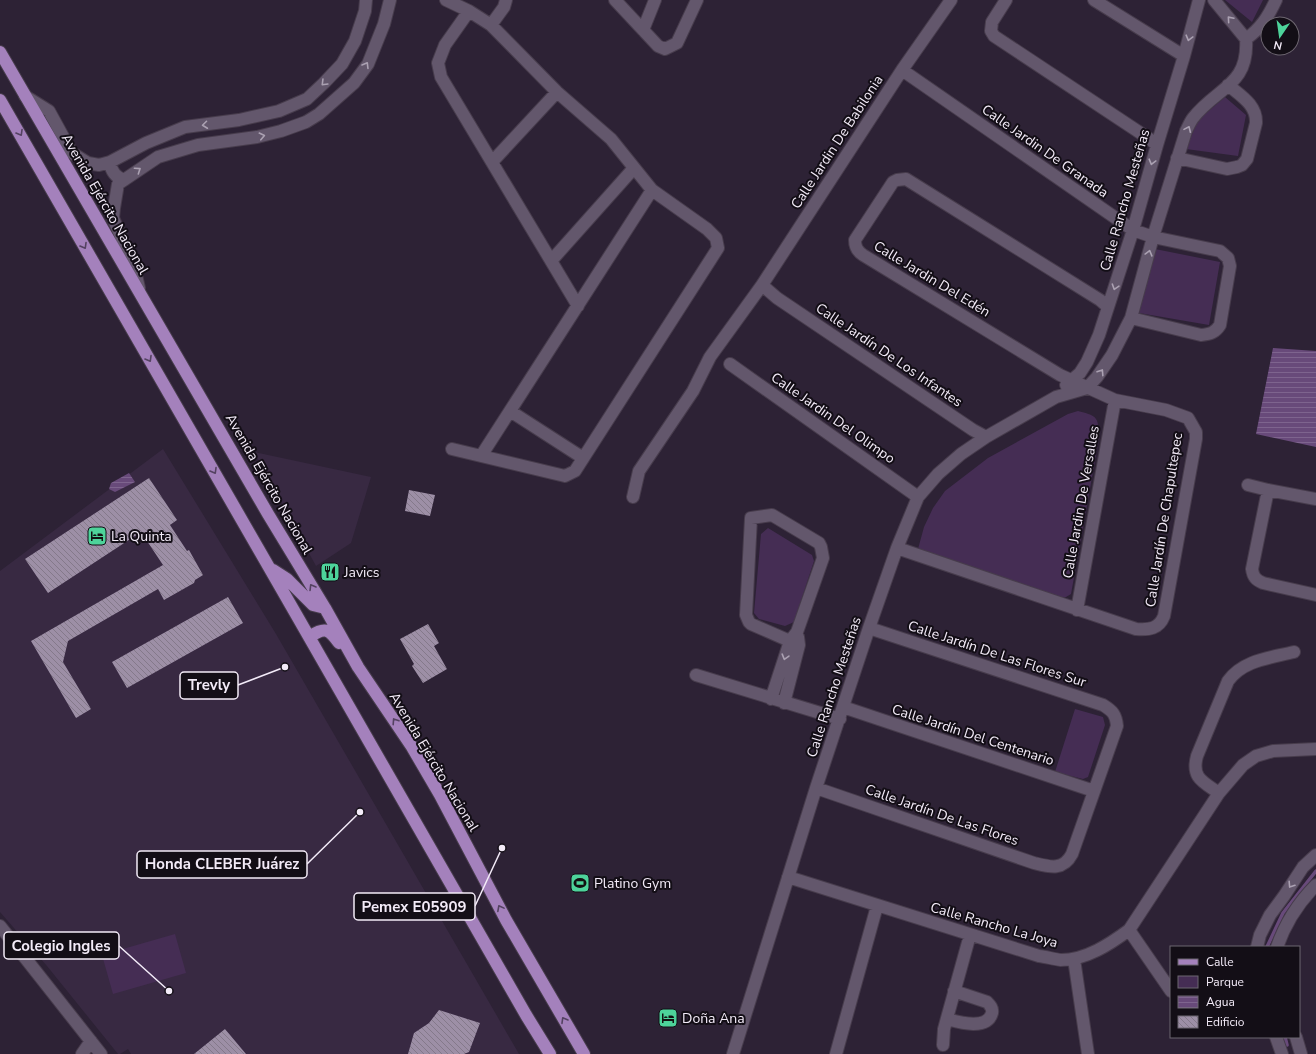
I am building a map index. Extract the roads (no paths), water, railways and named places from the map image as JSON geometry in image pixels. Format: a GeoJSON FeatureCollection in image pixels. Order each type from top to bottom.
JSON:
{"type":"FeatureCollection","features":[{"type":"Feature","properties":{"kind":"main road","name":"Avenida Ejército Nacional"},"geometry":{"type":"LineString","coordinates":[[0,52],[268,514],[325,608],[358,668],[408,741],[440,795],[506,920],[584,1054]]}},
{"type":"Feature","properties":{"kind":"main road"},"geometry":{"type":"LineString","coordinates":[[0,100],[346,699],[526,1015],[550,1054]]}},
{"type":"Feature","properties":{"kind":"main road"},"geometry":{"type":"LineString","coordinates":[[270,568],[287,579],[313,605],[325,608]]}},
{"type":"Feature","properties":{"kind":"main road"},"geometry":{"type":"LineString","coordinates":[[309,637],[319,631],[332,633],[358,668]]}},
{"type":"Feature","properties":{"kind":"street"},"geometry":{"type":"LineString","coordinates":[[25,96],[49,111],[72,153],[88,163],[98,165],[110,162],[146,143],[185,127],[239,120],[279,111],[307,99],[342,64],[355,41],[365,11],[366,0]]}},
{"type":"Feature","properties":{"kind":"street"},"geometry":{"type":"LineString","coordinates":[[139,291],[134,267],[113,218],[118,184],[158,157],[198,145],[257,137],[281,131],[306,122],[319,114],[354,83],[368,64],[384,24],[390,0]]}},
{"type":"Feature","properties":{"kind":"street"},"geometry":{"type":"LineString","coordinates":[[446,0],[469,11],[491,25],[557,92],[611,139],[652,190],[707,229],[716,238],[718,248],[575,471],[565,476],[452,449]]}},
{"type":"Feature","properties":{"kind":"street"},"geometry":{"type":"LineString","coordinates":[[461,0],[469,11]]}},
{"type":"Feature","properties":{"kind":"street"},"geometry":{"type":"LineString","coordinates":[[491,25],[504,7],[506,0]]}},
{"type":"Feature","properties":{"kind":"street"},"geometry":{"type":"LineString","coordinates":[[615,0],[658,46],[665,49],[677,43],[697,0]]}},
{"type":"Feature","properties":{"kind":"street"},"geometry":{"type":"LineString","coordinates":[[642,30],[655,0]]}},
{"type":"Feature","properties":{"kind":"street","name":"Calle Jardin De Babilonia"},"geometry":{"type":"LineString","coordinates":[[633,497],[639,471],[693,391],[710,357],[762,285],[902,70],[951,0]]}},
{"type":"Feature","properties":{"kind":"street"},"geometry":{"type":"LineString","coordinates":[[1006,0],[992,22],[991,31],[994,36],[1148,138],[1157,146]]}},
{"type":"Feature","properties":{"kind":"street"},"geometry":{"type":"LineString","coordinates":[[1094,0],[1184,56]]}},
{"type":"Feature","properties":{"kind":"street","name":"Calle Rancho Mesteñas"},"geometry":{"type":"LineString","coordinates":[[1056,397],[1071,380],[1080,373],[1087,362],[1099,335],[1133,230],[1199,0]]}},
{"type":"Feature","properties":{"kind":"street"},"geometry":{"type":"LineString","coordinates":[[1087,388],[1104,366],[1131,318],[1153,237],[1177,158],[1192,118],[1236,78],[1242,68],[1246,52],[1246,39],[1214,0]]}},
{"type":"Feature","properties":{"kind":"street"},"geometry":{"type":"LineString","coordinates":[[1246,39],[1258,30],[1270,14],[1276,0]]}},
{"type":"Feature","properties":{"kind":"street"},"geometry":{"type":"LineString","coordinates":[[469,11],[444,45],[438,63],[441,77],[578,306]]}},
{"type":"Feature","properties":{"kind":"street","name":"Calle Jardin De Granada"},"geometry":{"type":"LineString","coordinates":[[902,70],[1133,230],[1153,237],[1220,251],[1228,258],[1230,266],[1220,325],[1213,333],[1201,335],[1131,318]]}},
{"type":"Feature","properties":{"kind":"street"},"geometry":{"type":"LineString","coordinates":[[1177,158],[1228,169],[1237,167],[1245,162],[1253,138],[1257,118],[1252,105],[1228,85]]}},
{"type":"Feature","properties":{"kind":"street"},"geometry":{"type":"LineString","coordinates":[[492,162],[557,92]]}},
{"type":"Feature","properties":{"kind":"street"},"geometry":{"type":"LineString","coordinates":[[307,99],[319,114]]}},
{"type":"Feature","properties":{"kind":"street"},"geometry":{"type":"LineString","coordinates":[[110,162],[112,172],[115,176],[124,180]]}},
{"type":"Feature","properties":{"kind":"street"},"geometry":{"type":"LineString","coordinates":[[551,261],[634,168]]}},
{"type":"Feature","properties":{"kind":"street","name":"Calle Jardin Del Edén"},"geometry":{"type":"LineString","coordinates":[[1071,380],[1060,375],[863,255],[858,251],[855,244],[858,235],[893,182],[906,179],[1108,306]]}},
{"type":"Feature","properties":{"kind":"street"},"geometry":{"type":"LineString","coordinates":[[481,456],[652,190]]}},
{"type":"Feature","properties":{"kind":"street","name":"Calle Jardín De Los Infantes"},"geometry":{"type":"LineString","coordinates":[[762,285],[777,298],[973,430],[986,436]]}},
{"type":"Feature","properties":{"kind":"street","name":"Calle Jardin Del Olimpo"},"geometry":{"type":"LineString","coordinates":[[730,364],[918,497]]}},
{"type":"Feature","properties":{"kind":"street","name":"Calle Jardín De Chapultepec"},"geometry":{"type":"LineString","coordinates":[[897,548],[1077,610],[1136,628],[1149,629],[1161,622],[1164,616],[1196,432],[1188,418],[1166,410],[1114,400],[1071,380]]}},
{"type":"Feature","properties":{"kind":"street","name":"Calle Rancho Mesteñas"},"geometry":{"type":"LineString","coordinates":[[733,1054],[816,788],[869,628],[897,548],[918,497],[938,474],[955,459],[986,436],[1056,397],[1087,388]]}},
{"type":"Feature","properties":{"kind":"street","name":"Calle Jardin De Versalles"},"geometry":{"type":"LineString","coordinates":[[1077,610],[1114,400]]}},
{"type":"Feature","properties":{"kind":"street"},"geometry":{"type":"LineString","coordinates":[[510,410],[583,458]]}},
{"type":"Feature","properties":{"kind":"street"},"geometry":{"type":"LineString","coordinates":[[1248,485],[1316,499]]}},
{"type":"Feature","properties":{"kind":"street"},"geometry":{"type":"LineString","coordinates":[[1268,490],[1252,569],[1254,577],[1259,582],[1316,595]]}},
{"type":"Feature","properties":{"kind":"street"},"geometry":{"type":"LineString","coordinates":[[771,699],[796,639],[823,558],[819,543],[772,515],[751,518],[747,618],[751,624],[796,639]]}},
{"type":"Feature","properties":{"kind":"street","name":"Calle Jardín De Las Flores Sur"},"geometry":{"type":"LineString","coordinates":[[869,628],[1103,705],[1114,713],[1117,726],[1094,790]]}},
{"type":"Feature","properties":{"kind":"street"},"geometry":{"type":"LineString","coordinates":[[784,703],[796,639]]}},
{"type":"Feature","properties":{"kind":"street"},"geometry":{"type":"LineString","coordinates":[[1219,793],[1200,779],[1196,774],[1194,765],[1196,756],[1228,681],[1233,674],[1245,666],[1294,652]]}},
{"type":"Feature","properties":{"kind":"street","name":"Calle Jardín Del Centenario"},"geometry":{"type":"LineString","coordinates":[[696,675],[784,703],[842,713],[1094,790]]}},
{"type":"Feature","properties":{"kind":"street","name":"Calle Rancho La Joya"},"geometry":{"type":"LineString","coordinates":[[788,877],[1039,956],[1060,960],[1074,959],[1102,948],[1129,930],[1219,793],[1243,765],[1256,756],[1273,751],[1316,749]]}},
{"type":"Feature","properties":{"kind":"street","name":"Calle Jardín De Las Flores"},"geometry":{"type":"LineString","coordinates":[[816,788],[1034,863],[1050,866],[1059,866],[1069,859],[1072,854],[1094,790]]}},
{"type":"Feature","properties":{"kind":"street"},"geometry":{"type":"LineString","coordinates":[[1257,946],[1260,935],[1270,915],[1303,867],[1316,855]]}},
{"type":"Feature","properties":{"kind":"street"},"geometry":{"type":"LineString","coordinates":[[1277,946],[1289,920],[1316,884]]}},
{"type":"Feature","properties":{"kind":"street"},"geometry":{"type":"LineString","coordinates":[[836,1054],[877,906]]}},
{"type":"Feature","properties":{"kind":"street"},"geometry":{"type":"LineString","coordinates":[[0,926],[101,1054]]}},
{"type":"Feature","properties":{"kind":"street"},"geometry":{"type":"LineString","coordinates":[[1129,930],[1170,990]]}},
{"type":"Feature","properties":{"kind":"street"},"geometry":{"type":"LineString","coordinates":[[943,1045],[944,1029],[970,935]]}},
{"type":"Feature","properties":{"kind":"street"},"geometry":{"type":"LineString","coordinates":[[1074,959],[1088,1054]]}},
{"type":"Feature","properties":{"kind":"street"},"geometry":{"type":"LineString","coordinates":[[947,1019],[969,1024],[982,1023],[991,1015],[992,1012],[991,1006],[987,1002],[954,990]]}},
{"type":"Feature","properties":{"kind":"street"},"geometry":{"type":"LineString","coordinates":[[1276,1038],[1282,1054]]}},
{"type":"Feature","properties":{"kind":"street"},"geometry":{"type":"LineString","coordinates":[[1296,1038],[1301,1054]]}},
{"type":"Feature","properties":{"kind":"street"},"geometry":{"type":"LineString","coordinates":[[82,1054],[91,1041]]}},
{"type":"Feature","properties":{"kind":"water"},"geometry":{"type":"Polygon","coordinates":[[[1273,348],[1316,351],[1316,447],[1256,434],[1273,348]]]}},
{"type":"Feature","properties":{"kind":"water"},"geometry":{"type":"Polygon","coordinates":[[[129,473],[135,482],[115,492],[109,489],[111,483],[129,473]]]}},
{"type":"Feature","properties":{"kind":"waterway"},"geometry":{"type":"LineString","coordinates":[[1267,946],[1283,913],[1316,871]]}},
{"type":"Feature","properties":{"kind":"waterway"},"geometry":{"type":"LineString","coordinates":[[1285,1038],[1287,1045]]}},
{"type":"Feature","properties":{"kind":"place","name":"La Quinta"},"geometry":{"type":"Point","coordinates":[97,536]}},
{"type":"Feature","properties":{"kind":"place","name":"Javics"},"geometry":{"type":"Point","coordinates":[330,572]}},
{"type":"Feature","properties":{"kind":"place","name":"Trevly"},"geometry":{"type":"Point","coordinates":[285,667]}},
{"type":"Feature","properties":{"kind":"place","name":"Honda CLEBER Juárez"},"geometry":{"type":"Point","coordinates":[360,812]}},
{"type":"Feature","properties":{"kind":"place","name":"Pemex E05909"},"geometry":{"type":"Point","coordinates":[502,848]}},
{"type":"Feature","properties":{"kind":"place","name":"Platino Gym"},"geometry":{"type":"Point","coordinates":[580,883]}},
{"type":"Feature","properties":{"kind":"place","name":"Colegio Ingles"},"geometry":{"type":"Point","coordinates":[169,991]}},
{"type":"Feature","properties":{"kind":"place","name":"Doña Ana"},"geometry":{"type":"Point","coordinates":[668,1018]}}]}
